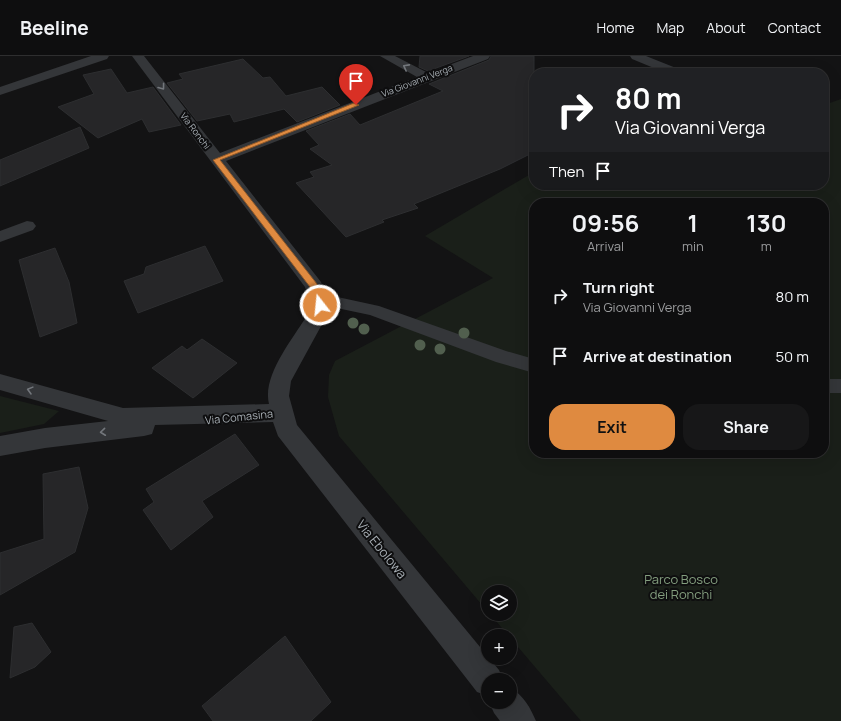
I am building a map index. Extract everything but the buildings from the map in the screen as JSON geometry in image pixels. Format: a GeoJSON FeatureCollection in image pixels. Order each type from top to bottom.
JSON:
{"type":"FeatureCollection","features":[{"type":"Feature","properties":{"kind":"street"},"geometry":{"type":"LineString","coordinates":[[0,90],[102,56]]}},
{"type":"Feature","properties":{"kind":"street","name":"Via Ronchi"},"geometry":{"type":"LineString","coordinates":[[138,56],[314,286],[319,299]]}},
{"type":"Feature","properties":{"kind":"street"},"geometry":{"type":"LineString","coordinates":[[386,56],[426,77]]}},
{"type":"Feature","properties":{"kind":"street","name":"Via Giovanni Verga"},"geometry":{"type":"LineString","coordinates":[[217,160],[426,77],[484,56]]}},
{"type":"Feature","properties":{"kind":"street"},"geometry":{"type":"LineString","coordinates":[[636,56],[665,68]]}},
{"type":"Feature","properties":{"kind":"street"},"geometry":{"type":"LineString","coordinates":[[0,237],[27,226]]}},
{"type":"Feature","properties":{"kind":"street"},"geometry":{"type":"LineString","coordinates":[[281,413],[278,396],[280,381],[287,366],[316,317],[320,305],[319,299]]}},
{"type":"Feature","properties":{"kind":"street","name":"Via Comasina"},"geometry":{"type":"LineString","coordinates":[[0,382],[124,417],[281,413]]}},
{"type":"Feature","properties":{"kind":"street","name":"Via Comasina"},"geometry":{"type":"LineString","coordinates":[[0,446],[45,438],[281,413]]}},
{"type":"Feature","properties":{"kind":"street","name":"Via Ebolowa"},"geometry":{"type":"LineString","coordinates":[[281,413],[286,429],[482,673]]}},
{"type":"Feature","properties":{"kind":"street"},"geometry":{"type":"LineString","coordinates":[[511,709],[520,721]]}},
{"type":"Feature","properties":{"kind":"lane"},"geometry":{"type":"LineString","coordinates":[[319,299],[373,310],[502,357],[529,365]]}},
{"type":"Feature","properties":{"kind":"lane"},"geometry":{"type":"LineString","coordinates":[[829,386],[841,386]]}},
{"type":"Feature","properties":{"kind":"green space","name":"Parco Bosco dei Ronchi"},"geometry":{"type":"Polygon","coordinates":[[[841,99],[841,721],[581,721],[517,646],[517,629],[503,629],[496,621],[517,621],[517,585],[481,585],[481,604],[339,436],[328,397],[329,375],[335,361],[493,278],[425,236],[529,175],[529,190],[829,190],[829,103],[841,99]]]}},
{"type":"Feature","properties":{"kind":"green space"},"geometry":{"type":"Polygon","coordinates":[[[0,396],[59,411],[44,424],[0,433],[0,396]]]}},
{"type":"Feature","properties":{"kind":"route"},"geometry":{"type":"LineString","coordinates":[[320,305],[314,286],[217,160],[356,105]]}}]}
